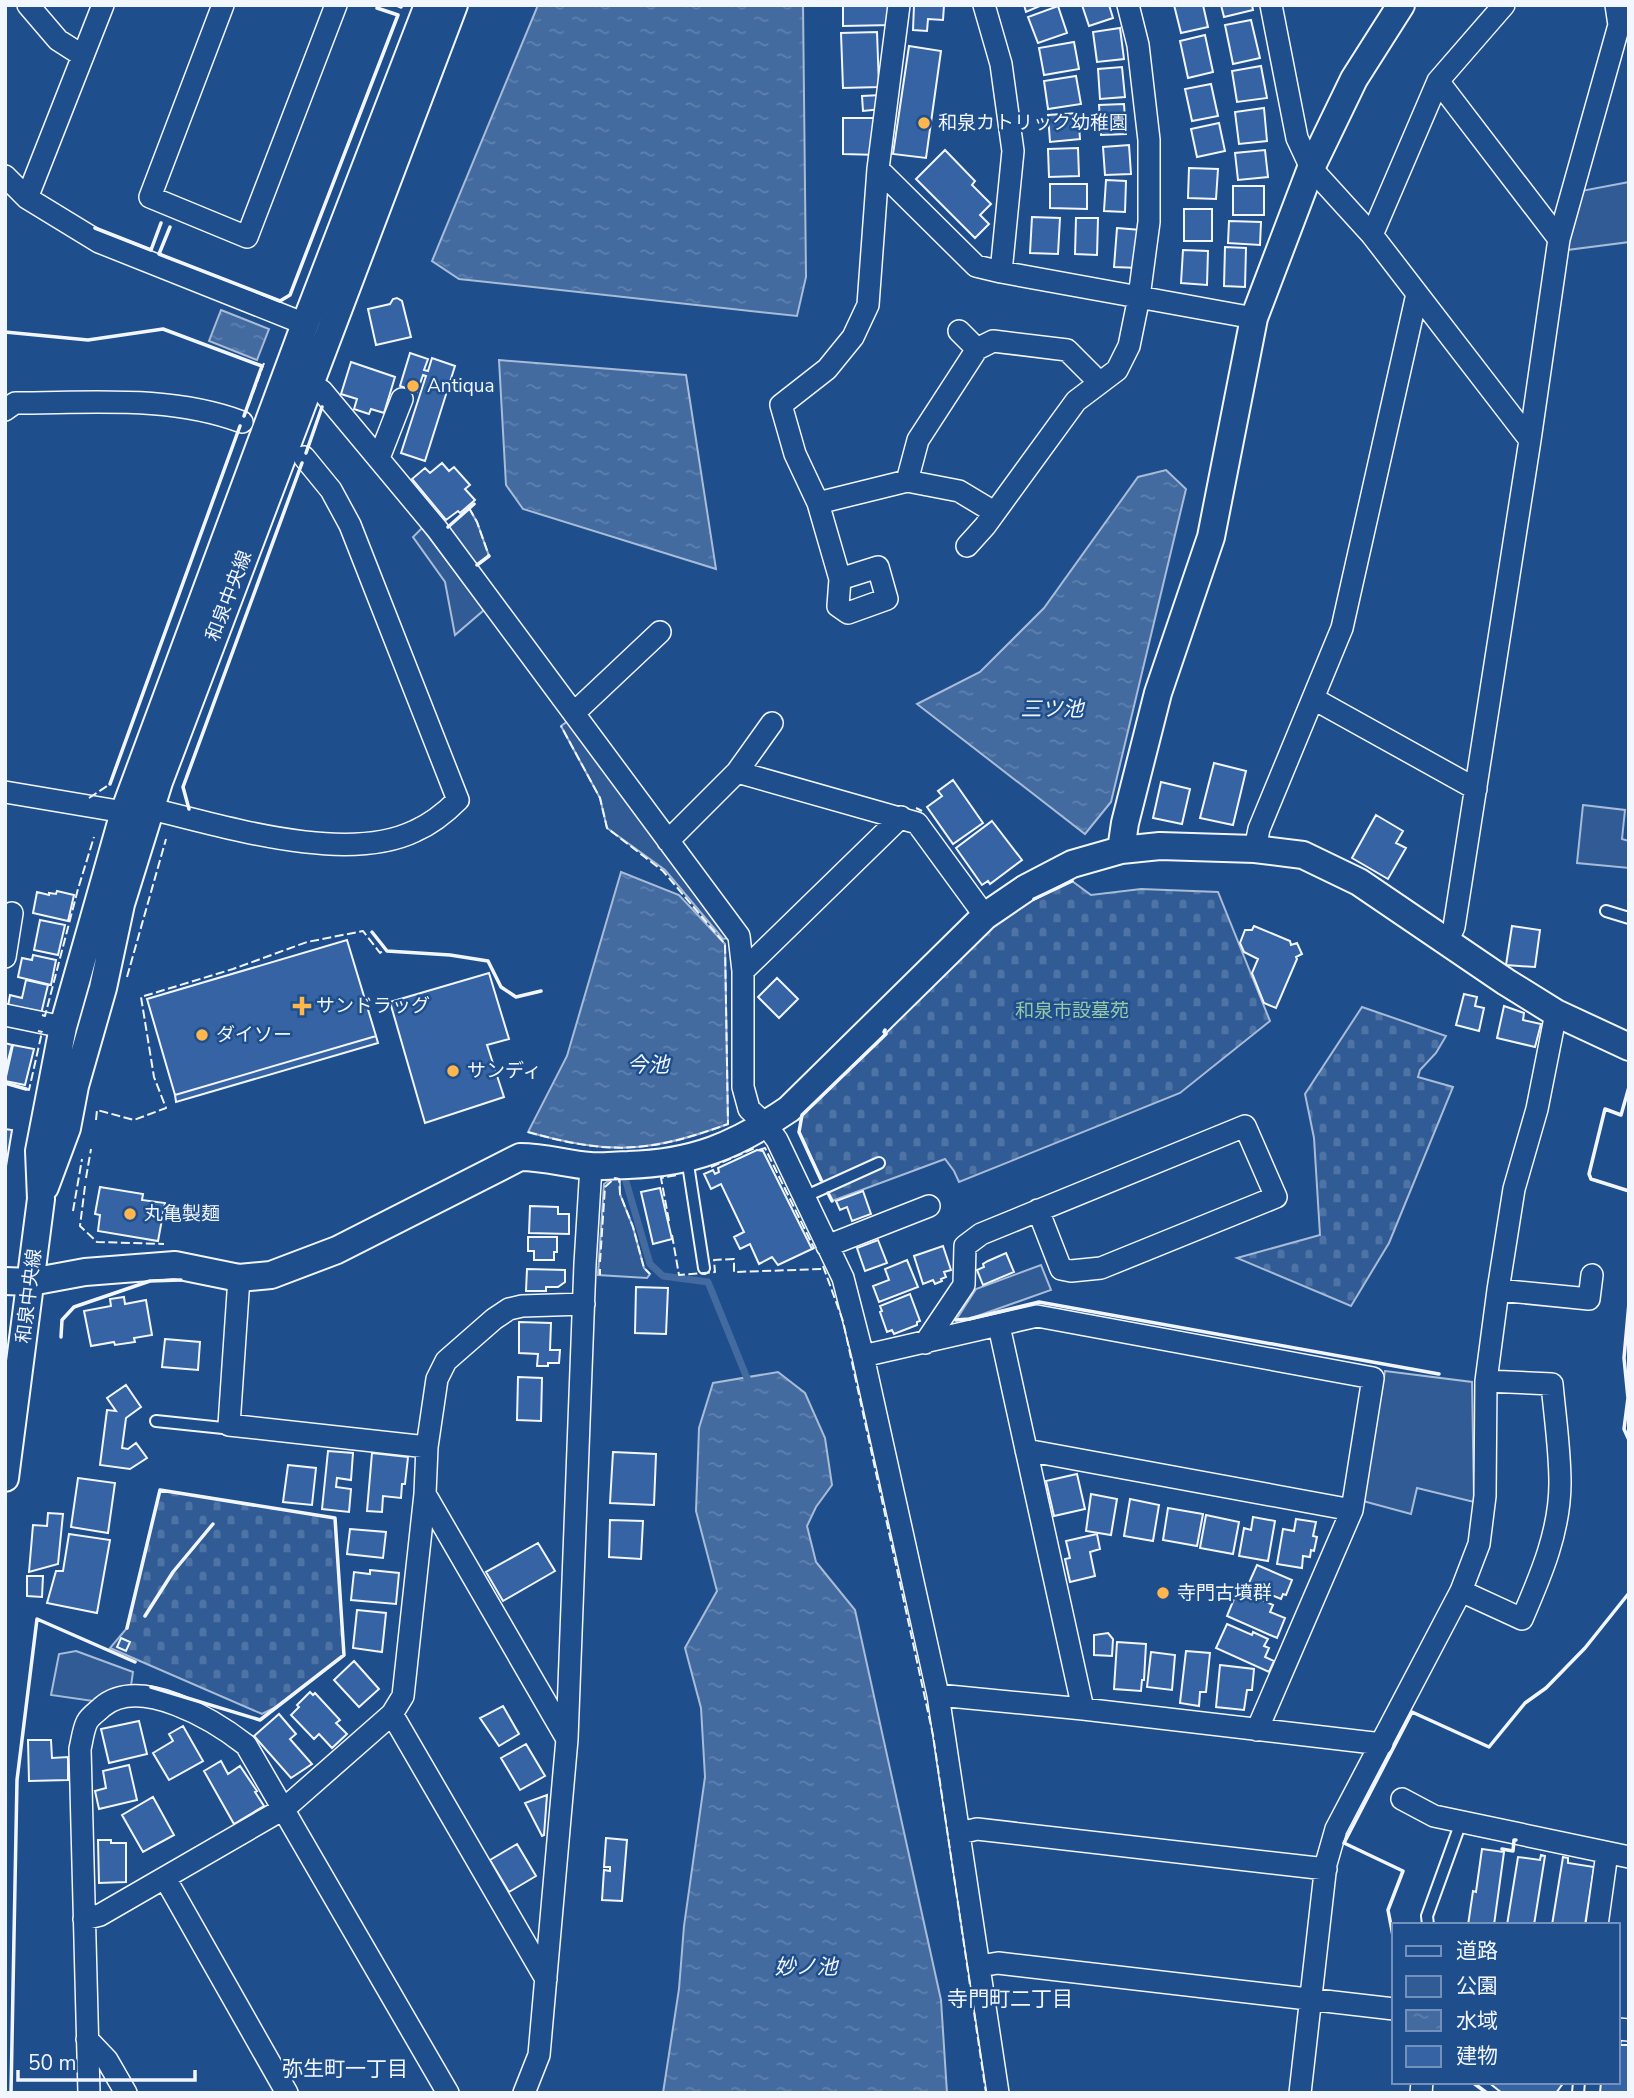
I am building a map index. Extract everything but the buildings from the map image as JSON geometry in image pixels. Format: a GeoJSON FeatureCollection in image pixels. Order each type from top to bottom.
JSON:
{"type":"FeatureCollection","features":[{"type":"Feature","properties":{"kind":"street"},"geometry":{"type":"LineString","coordinates":[[28,5],[58,40],[83,56]]}},
{"type":"Feature","properties":{"kind":"street"},"geometry":{"type":"LineString","coordinates":[[27,198],[103,5]]}},
{"type":"Feature","properties":{"kind":"street"},"geometry":{"type":"LineString","coordinates":[[223,5],[150,197],[247,237],[336,5]]}},
{"type":"Feature","properties":{"kind":"street","name":"和泉中央線"},"geometry":{"type":"LineString","coordinates":[[41,1199],[39,1151],[63,1027],[124,812],[305,324],[428,5]]}},
{"type":"Feature","properties":{"kind":"street","name":"和泉中央線"},"geometry":{"type":"LineString","coordinates":[[5,1478],[18,1281],[41,1199],[67,1128],[75,1086],[103,988],[121,904],[159,782],[454,5]]}},
{"type":"Feature","properties":{"kind":"street"},"geometry":{"type":"LineString","coordinates":[[840,579],[818,503],[795,454],[781,405],[827,369],[853,337],[868,305],[878,169],[898,5]]}},
{"type":"Feature","properties":{"kind":"street"},"geometry":{"type":"LineString","coordinates":[[984,5],[1001,64],[1013,151],[1001,272]]}},
{"type":"Feature","properties":{"kind":"street"},"geometry":{"type":"LineString","coordinates":[[967,546],[1076,401],[1117,370],[1129,346],[1149,222],[1149,140],[1138,45],[1128,5]]}},
{"type":"Feature","properties":{"kind":"street"},"geometry":{"type":"LineString","coordinates":[[1271,5],[1297,138],[1311,168],[1372,235],[1530,440]]}},
{"type":"Feature","properties":{"kind":"street"},"geometry":{"type":"LineString","coordinates":[[1121,850],[1125,823],[1158,693],[1211,537],[1254,318],[1311,168],[1354,79],[1401,5]]}},
{"type":"Feature","properties":{"kind":"street"},"geometry":{"type":"LineString","coordinates":[[1372,235],[1438,81],[1504,5]]}},
{"type":"Feature","properties":{"kind":"street"},"geometry":{"type":"LineString","coordinates":[[1447,941],[1453,930],[1476,789],[1559,239],[1619,24],[1616,5]]}},
{"type":"Feature","properties":{"kind":"street"},"geometry":{"type":"LineString","coordinates":[[1438,81],[1559,239]]}},
{"type":"Feature","properties":{"kind":"street"},"geometry":{"type":"LineString","coordinates":[[878,169],[976,266],[1254,318]]}},
{"type":"Feature","properties":{"kind":"street"},"geometry":{"type":"LineString","coordinates":[[5,176],[27,198],[99,242],[305,324]]}},
{"type":"Feature","properties":{"kind":"street"},"geometry":{"type":"LineString","coordinates":[[1255,849],[1259,829],[1342,628],[1418,294]]}},
{"type":"Feature","properties":{"kind":"street"},"geometry":{"type":"LineString","coordinates":[[959,331],[976,349]]}},
{"type":"Feature","properties":{"kind":"street"},"geometry":{"type":"LineString","coordinates":[[907,481],[918,440],[976,349],[993,341],[1067,350],[1100,382]]}},
{"type":"Feature","properties":{"kind":"street"},"geometry":{"type":"LineString","coordinates":[[310,383],[322,391],[437,529],[739,936],[743,971],[743,1087],[749,1109],[777,1140],[843,1278],[939,1695],[998,2093]]}},
{"type":"Feature","properties":{"kind":"street"},"geometry":{"type":"LineString","coordinates":[[379,458],[402,399]]}},
{"type":"Feature","properties":{"kind":"street"},"geometry":{"type":"LineString","coordinates":[[5,410],[15,403],[172,404],[214,411],[242,422]]}},
{"type":"Feature","properties":{"kind":"street"},"geometry":{"type":"LineString","coordinates":[[151,809],[306,843],[348,844],[381,841],[413,832],[442,816],[458,800],[350,525],[331,490],[304,457]]}},
{"type":"Feature","properties":{"kind":"street"},"geometry":{"type":"LineString","coordinates":[[818,503],[907,481],[960,491],[994,512]]}},
{"type":"Feature","properties":{"kind":"street"},"geometry":{"type":"LineString","coordinates":[[574,713],[660,632]]}},
{"type":"Feature","properties":{"kind":"street"},"geometry":{"type":"LineString","coordinates":[[1314,699],[1476,789]]}},
{"type":"Feature","properties":{"kind":"street"},"geometry":{"type":"LineString","coordinates":[[668,841],[737,772],[772,723]]}},
{"type":"Feature","properties":{"kind":"street"},"geometry":{"type":"LineString","coordinates":[[737,772],[917,823],[985,916]]}},
{"type":"Feature","properties":{"kind":"street"},"geometry":{"type":"LineString","coordinates":[[5,792],[124,812]]}},
{"type":"Feature","properties":{"kind":"street"},"geometry":{"type":"LineString","coordinates":[[743,971],[901,817]]}},
{"type":"Feature","properties":{"kind":"street"},"geometry":{"type":"LineString","coordinates":[[18,1281],[85,1272],[175,1265],[239,1278],[271,1275],[337,1250],[520,1157],[544,1157],[591,1166],[656,1164],[716,1150],[766,1125],[789,1110],[985,916],[1027,888],[1072,864],[1121,850],[1160,846],[1255,849],[1303,855],[1359,882],[1556,1013],[1629,1047]]}},
{"type":"Feature","properties":{"kind":"street"},"geometry":{"type":"LineString","coordinates":[[12,913],[15,945]]}},
{"type":"Feature","properties":{"kind":"street"},"geometry":{"type":"LineString","coordinates":[[1300,2093],[1326,1869],[1336,1829],[1461,1591],[1479,1544],[1485,1496],[1486,1381],[1498,1290],[1514,1189],[1537,1109],[1556,1013]]}},
{"type":"Feature","properties":{"kind":"street"},"geometry":{"type":"LineString","coordinates":[[5,1015],[63,1027]]}},
{"type":"Feature","properties":{"kind":"street"},"geometry":{"type":"LineString","coordinates":[[925,1343],[964,1285],[965,1246],[981,1234],[1038,1210],[1245,1125],[1276,1197],[1101,1268],[1071,1271],[1061,1269],[1038,1210]]}},
{"type":"Feature","properties":{"kind":"street"},"geometry":{"type":"LineString","coordinates":[[524,2093],[539,2055],[567,1739],[591,1166]]}},
{"type":"Feature","properties":{"kind":"street"},"geometry":{"type":"LineString","coordinates":[[827,1246],[929,1206]]}},
{"type":"Feature","properties":{"kind":"street"},"geometry":{"type":"LineString","coordinates":[[1498,1290],[1589,1299],[1592,1275]]}},
{"type":"Feature","properties":{"kind":"street"},"geometry":{"type":"LineString","coordinates":[[239,1278],[229,1424],[427,1447]]}},
{"type":"Feature","properties":{"kind":"street"},"geometry":{"type":"LineString","coordinates":[[84,1919],[100,1915],[285,1808],[392,1714],[403,1696],[425,1494],[427,1447],[437,1379],[446,1361],[509,1309],[522,1306],[584,1304]]}},
{"type":"Feature","properties":{"kind":"street"},"geometry":{"type":"LineString","coordinates":[[863,1356],[1037,1316],[1373,1378],[1352,1510],[1257,1730]]}},
{"type":"Feature","properties":{"kind":"street"},"geometry":{"type":"LineString","coordinates":[[999,1326],[1083,1709]]}},
{"type":"Feature","properties":{"kind":"street"},"geometry":{"type":"LineString","coordinates":[[1461,1591],[1522,1619],[1546,1562],[1556,1522],[1560,1484],[1552,1384],[1486,1381]]}},
{"type":"Feature","properties":{"kind":"street"},"geometry":{"type":"LineString","coordinates":[[1026,1450],[1352,1510]]}},
{"type":"Feature","properties":{"kind":"street"},"geometry":{"type":"LineString","coordinates":[[425,1494],[567,1739]]}},
{"type":"Feature","properties":{"kind":"street"},"geometry":{"type":"LineString","coordinates":[[89,2093],[80,1749],[88,1720],[111,1700],[138,1695],[169,1703],[218,1723],[246,1745],[285,1808],[448,2093]]}},
{"type":"Feature","properties":{"kind":"street"},"geometry":{"type":"LineString","coordinates":[[939,1695],[1382,1744]]}},
{"type":"Feature","properties":{"kind":"street"},"geometry":{"type":"LineString","coordinates":[[392,1714],[546,1979]]}},
{"type":"Feature","properties":{"kind":"street"},"geometry":{"type":"LineString","coordinates":[[1402,1799],[1434,1816],[1629,1857]]}},
{"type":"Feature","properties":{"kind":"street"},"geometry":{"type":"LineString","coordinates":[[960,1833],[977,1829],[1326,1869]]}},
{"type":"Feature","properties":{"kind":"street"},"geometry":{"type":"LineString","coordinates":[[1597,1923],[1607,1853]]}},
{"type":"Feature","properties":{"kind":"street"},"geometry":{"type":"LineString","coordinates":[[164,1878],[287,2093]]}},
{"type":"Feature","properties":{"kind":"street"},"geometry":{"type":"LineString","coordinates":[[980,1966],[998,1963],[1392,2009]]}},
{"type":"Feature","properties":{"kind":"street"},"geometry":{"type":"LineString","coordinates":[[87,2039],[107,2060],[126,2093]]}},
{"type":"Feature","properties":{"kind":"lane"},"geometry":{"type":"LineString","coordinates":[[1606,911],[1629,918]]}},
{"type":"Feature","properties":{"kind":"lane"},"geometry":{"type":"LineString","coordinates":[[687,1158],[704,1268]]}},
{"type":"Feature","properties":{"kind":"lane"},"geometry":{"type":"LineString","coordinates":[[804,1197],[879,1163]]}},
{"type":"Feature","properties":{"kind":"lane"},"geometry":{"type":"LineString","coordinates":[[156,1421],[223,1428],[229,1424]]}},
{"type":"Feature","properties":{"kind":"lane"},"geometry":{"type":"LineString","coordinates":[[1428,1923],[1427,1916],[1461,1822]]}},
{"type":"Feature","properties":{"kind":"green space"},"geometry":{"type":"Polygon","coordinates":[[[1629,182],[1629,242],[1567,250],[1581,191],[1629,182]]]}},
{"type":"Feature","properties":{"kind":"green space"},"geometry":{"type":"Polygon","coordinates":[[[469,508],[489,556],[477,565],[448,527],[469,508]]]}},
{"type":"Feature","properties":{"kind":"green space"},"geometry":{"type":"Polygon","coordinates":[[[422,528],[484,610],[455,635],[445,582],[413,537],[422,528]]]}},
{"type":"Feature","properties":{"kind":"green space"},"geometry":{"type":"Polygon","coordinates":[[[568,721],[728,938],[723,939],[665,870],[607,828],[600,798],[561,726],[568,721]]]}},
{"type":"Feature","properties":{"kind":"green space"},"geometry":{"type":"Polygon","coordinates":[[[1583,805],[1625,810],[1622,839],[1629,841],[1629,868],[1577,863],[1583,805]]]}},
{"type":"Feature","properties":{"kind":"green space","name":"和泉市設墓苑"},"geometry":{"type":"Polygon","coordinates":[[[1072,881],[1091,895],[1141,889],[1218,892],[1270,1021],[1180,1093],[959,1182],[945,1159],[832,1201],[799,1132],[802,1115],[886,1034],[884,1032],[998,919],[1028,901],[1072,881]]]}},
{"type":"Feature","properties":{"kind":"green space"},"geometry":{"type":"Polygon","coordinates":[[[1362,1007],[1446,1036],[1436,1053],[1420,1070],[1418,1077],[1453,1087],[1389,1243],[1351,1306],[1237,1258],[1320,1235],[1314,1138],[1305,1094],[1362,1007]]]}},
{"type":"Feature","properties":{"kind":"green space"},"geometry":{"type":"Polygon","coordinates":[[[614,1177],[620,1178],[620,1194],[633,1227],[644,1268],[650,1274],[647,1278],[598,1275],[604,1184],[614,1177]]]}},
{"type":"Feature","properties":{"kind":"green space"},"geometry":{"type":"Polygon","coordinates":[[[1041,1265],[1051,1290],[969,1319],[956,1320],[976,1289],[1041,1265]]]}},
{"type":"Feature","properties":{"kind":"green space"},"geometry":{"type":"Polygon","coordinates":[[[1385,1371],[1472,1382],[1474,1502],[1417,1488],[1411,1514],[1363,1501],[1385,1371]]]}},
{"type":"Feature","properties":{"kind":"green space"},"geometry":{"type":"Polygon","coordinates":[[[160,1490],[335,1518],[344,1655],[280,1705],[262,1714],[110,1648],[127,1628],[160,1490]]]}},
{"type":"Feature","properties":{"kind":"green space"},"geometry":{"type":"Polygon","coordinates":[[[76,1651],[133,1672],[131,1686],[102,1694],[93,1701],[51,1695],[59,1654],[76,1651]]]}},
{"type":"Feature","properties":{"kind":"water"},"geometry":{"type":"Polygon","coordinates":[[[538,5],[803,5],[806,277],[797,316],[459,279],[432,261],[538,5]]]}},
{"type":"Feature","properties":{"kind":"water"},"geometry":{"type":"Polygon","coordinates":[[[221,310],[269,329],[257,360],[209,341],[221,310]]]}},
{"type":"Feature","properties":{"kind":"water"},"geometry":{"type":"Polygon","coordinates":[[[499,360],[686,375],[716,569],[523,509],[506,485],[499,360]]]}},
{"type":"Feature","properties":{"kind":"water","name":"三ツ池"},"geometry":{"type":"Polygon","coordinates":[[[1166,470],[1186,489],[1111,802],[1085,834],[917,704],[980,672],[1044,608],[1138,477],[1166,470]]]}},
{"type":"Feature","properties":{"kind":"water","name":"今池"},"geometry":{"type":"Polygon","coordinates":[[[621,872],[679,895],[725,944],[728,1124],[675,1141],[629,1148],[582,1145],[528,1132],[567,1056],[621,872]]]}},
{"type":"Feature","properties":{"kind":"water","name":"妙ノ池"},"geometry":{"type":"Polygon","coordinates":[[[778,1372],[805,1393],[825,1438],[832,1485],[816,1507],[807,1526],[816,1562],[855,1610],[941,2000],[947,2093],[663,2093],[679,1989],[684,1926],[705,1777],[701,1708],[685,1648],[717,1591],[696,1511],[699,1428],[713,1383],[778,1372]]]}},
{"type":"Feature","properties":{"kind":"waterway"},"geometry":{"type":"LineString","coordinates":[[625,1178],[650,1264],[663,1276],[708,1282],[749,1383]]}},
{"type":"Feature","properties":{"kind":"fence"},"geometry":{"type":"LineString","coordinates":[[244,417],[264,363]]}},
{"type":"Feature","properties":{"kind":"fence"},"geometry":{"type":"LineString","coordinates":[[306,453],[322,407]]}},
{"type":"Feature","properties":{"kind":"fence"},"geometry":{"type":"LineString","coordinates":[[89,798],[110,784],[240,426]]}},
{"type":"Feature","properties":{"kind":"fence"},"geometry":{"type":"LineString","coordinates":[[183,787],[302,463]]}},
{"type":"Feature","properties":{"kind":"fence"},"geometry":{"type":"LineString","coordinates":[[469,508],[489,556]]}},
{"type":"Feature","properties":{"kind":"fence"},"geometry":{"type":"LineString","coordinates":[[528,1132],[582,1145],[629,1148],[675,1141],[728,1124],[725,944],[663,871],[607,828],[600,798],[561,726]]}},
{"type":"Feature","properties":{"kind":"fence"},"geometry":{"type":"LineString","coordinates":[[916,808],[922,811]]}},
{"type":"Feature","properties":{"kind":"fence"},"geometry":{"type":"LineString","coordinates":[[42,1015],[45,1016],[94,837]]}},
{"type":"Feature","properties":{"kind":"fence"},"geometry":{"type":"LineString","coordinates":[[127,977],[166,839]]}},
{"type":"Feature","properties":{"kind":"fence"},"geometry":{"type":"LineString","coordinates":[[96,1120],[97,1110],[134,1120],[166,1108],[154,1077],[141,997],[233,969],[307,942],[363,931],[380,953],[385,949]]}},
{"type":"Feature","properties":{"kind":"fence"},"geometry":{"type":"LineString","coordinates":[[26,1089],[29,1090],[42,1032],[38,1031]]}},
{"type":"Feature","properties":{"kind":"fence"},"geometry":{"type":"LineString","coordinates":[[711,1167],[755,1148],[757,1150]]}},
{"type":"Feature","properties":{"kind":"fence"},"geometry":{"type":"LineString","coordinates":[[759,1150],[765,1148],[814,1248],[812,1249]]}},
{"type":"Feature","properties":{"kind":"fence"},"geometry":{"type":"LineString","coordinates":[[86,1178],[91,1149]]}},
{"type":"Feature","properties":{"kind":"fence"},"geometry":{"type":"LineString","coordinates":[[73,1211],[82,1159]]}},
{"type":"Feature","properties":{"kind":"fence"},"geometry":{"type":"LineString","coordinates":[[669,1221],[661,1178],[677,1175]]}},
{"type":"Feature","properties":{"kind":"fence"},"geometry":{"type":"LineString","coordinates":[[600,1262],[605,1187],[615,1178],[619,1179],[620,1194],[633,1227],[644,1268],[650,1274]]}},
{"type":"Feature","properties":{"kind":"fence"},"geometry":{"type":"LineString","coordinates":[[85,1186],[80,1226],[97,1242],[164,1244]]}},
{"type":"Feature","properties":{"kind":"fence"},"geometry":{"type":"LineString","coordinates":[[672,1235],[679,1275],[715,1272],[714,1260],[734,1259],[734,1272],[823,1269]]}},
{"type":"Feature","properties":{"kind":"fence"},"geometry":{"type":"LineString","coordinates":[[823,1266],[843,1321],[933,1735],[986,2093]]}},
{"type":"Feature","properties":{"kind":"fence"},"geometry":{"type":"LineString","coordinates":[[600,1269],[600,1275]]}},
{"type":"Feature","properties":{"kind":"wall"},"geometry":{"type":"LineString","coordinates":[[396,5],[402,5]]}},
{"type":"Feature","properties":{"kind":"wall"},"geometry":{"type":"LineString","coordinates":[[170,227],[159,254],[280,301],[290,295],[398,15],[377,8]]}},
{"type":"Feature","properties":{"kind":"wall"},"geometry":{"type":"LineString","coordinates":[[95,228],[151,250],[161,223]]}},
{"type":"Feature","properties":{"kind":"wall"},"geometry":{"type":"LineString","coordinates":[[5,332],[88,340],[163,329],[262,366],[244,416]]}},
{"type":"Feature","properties":{"kind":"wall"},"geometry":{"type":"LineString","coordinates":[[306,453],[322,407]]}},
{"type":"Feature","properties":{"kind":"wall"},"geometry":{"type":"LineString","coordinates":[[110,784],[240,426]]}},
{"type":"Feature","properties":{"kind":"wall"},"geometry":{"type":"LineString","coordinates":[[189,809],[183,787],[302,463]]}},
{"type":"Feature","properties":{"kind":"wall"},"geometry":{"type":"LineString","coordinates":[[448,527],[474,504]]}},
{"type":"Feature","properties":{"kind":"wall"},"geometry":{"type":"LineString","coordinates":[[477,565],[489,556]]}},
{"type":"Feature","properties":{"kind":"wall"},"geometry":{"type":"LineString","coordinates":[[1034,899],[1072,881]]}},
{"type":"Feature","properties":{"kind":"wall"},"geometry":{"type":"LineString","coordinates":[[372,932],[387,951],[450,955],[488,961],[501,987],[516,997],[541,991]]}},
{"type":"Feature","properties":{"kind":"wall"},"geometry":{"type":"LineString","coordinates":[[821,1180],[799,1132],[802,1115],[886,1034],[885,1030]]}},
{"type":"Feature","properties":{"kind":"wall"},"geometry":{"type":"LineString","coordinates":[[5,1083],[26,1089]]}},
{"type":"Feature","properties":{"kind":"wall"},"geometry":{"type":"LineString","coordinates":[[1629,1087],[1621,1115],[1605,1109],[1589,1174],[1591,1179],[1629,1191]]}},
{"type":"Feature","properties":{"kind":"wall"},"geometry":{"type":"LineString","coordinates":[[828,1193],[832,1201]]}},
{"type":"Feature","properties":{"kind":"wall"},"geometry":{"type":"LineString","coordinates":[[61,1337],[62,1320],[74,1307],[150,1281],[181,1280]]}},
{"type":"Feature","properties":{"kind":"wall"},"geometry":{"type":"LineString","coordinates":[[956,1320],[1039,1302],[1439,1374]]}},
{"type":"Feature","properties":{"kind":"wall"},"geometry":{"type":"LineString","coordinates":[[1629,1303],[1624,1358],[1628,1398],[1624,1429],[1629,1440]]}},
{"type":"Feature","properties":{"kind":"wall"},"geometry":{"type":"LineString","coordinates":[[127,1628],[160,1490],[335,1518],[344,1655],[260,1720],[151,1687]]}},
{"type":"Feature","properties":{"kind":"wall"},"geometry":{"type":"LineString","coordinates":[[145,1616],[173,1572],[213,1524]]}},
{"type":"Feature","properties":{"kind":"wall"},"geometry":{"type":"LineString","coordinates":[[1392,1931],[1388,1910],[1403,1871],[1344,1843],[1412,1712],[1489,1747],[1525,1703],[1546,1688],[1585,1648],[1629,1593]]}},
{"type":"Feature","properties":{"kind":"wall"},"geometry":{"type":"LineString","coordinates":[[11,2093],[17,1780],[37,1619],[135,1662]]}},
{"type":"Feature","properties":{"kind":"wall"},"geometry":{"type":"LineString","coordinates":[[1502,1849],[1513,1851],[1516,1840]]}},
{"type":"Feature","properties":{"kind":"wall"},"geometry":{"type":"LineString","coordinates":[[1475,2084],[1487,2093]]}},
{"type":"Feature","properties":{"kind":"place","name":"和泉カトリック幼稚園"},"geometry":{"type":"Point","coordinates":[924,123]}},
{"type":"Feature","properties":{"kind":"place","name":"Antiqua"},"geometry":{"type":"Point","coordinates":[413,386]}},
{"type":"Feature","properties":{"kind":"place","name":"サンドラッグ"},"geometry":{"type":"Point","coordinates":[302,1006]}},
{"type":"Feature","properties":{"kind":"place","name":"ダイソー"},"geometry":{"type":"Point","coordinates":[202,1035]}},
{"type":"Feature","properties":{"kind":"place","name":"サンディ"},"geometry":{"type":"Point","coordinates":[453,1071]}},
{"type":"Feature","properties":{"kind":"place","name":"丸亀製麺"},"geometry":{"type":"Point","coordinates":[130,1214]}},
{"type":"Feature","properties":{"kind":"place","name":"寺門古墳群"},"geometry":{"type":"Point","coordinates":[1163,1593]}},
{"type":"Feature","properties":{"kind":"district","name":"寺門町二丁目"},"geometry":{"type":"Point","coordinates":[1010,1999]}},
{"type":"Feature","properties":{"kind":"district","name":"弥生町一丁目"},"geometry":{"type":"Point","coordinates":[345,2069]}}]}
